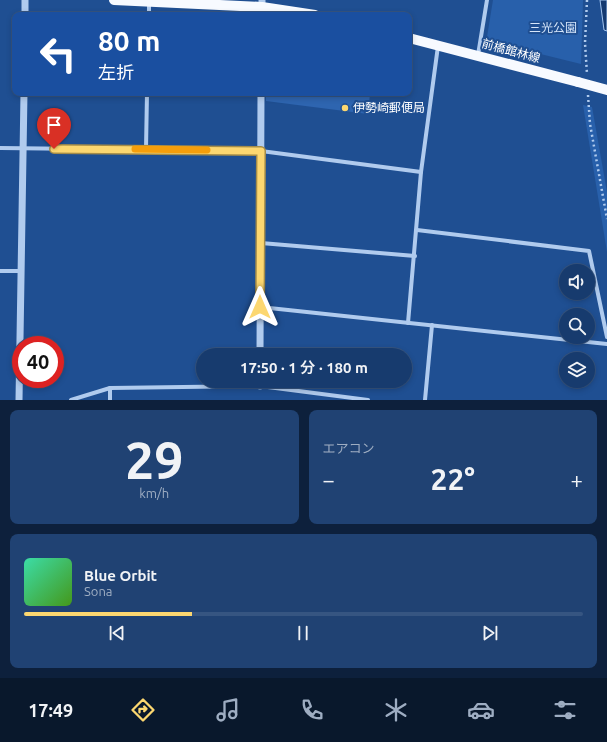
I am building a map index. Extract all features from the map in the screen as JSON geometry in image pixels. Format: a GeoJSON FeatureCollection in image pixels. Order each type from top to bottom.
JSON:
{"type":"FeatureCollection","features":[{"type":"Feature","properties":{"kind":"main road"},"geometry":{"type":"LineString","coordinates":[[114,0],[262,7],[295,12]]}},
{"type":"Feature","properties":{"kind":"main road","name":"前橋館林線"},"geometry":{"type":"LineString","coordinates":[[412,39],[583,81],[607,90]]}},
{"type":"Feature","properties":{"kind":"street"},"geometry":{"type":"LineString","coordinates":[[25,0],[25,12]]}},
{"type":"Feature","properties":{"kind":"street"},"geometry":{"type":"LineString","coordinates":[[478,56],[487,0]]}},
{"type":"Feature","properties":{"kind":"street"},"geometry":{"type":"LineString","coordinates":[[148,12],[149,1]]}},
{"type":"Feature","properties":{"kind":"street"},"geometry":{"type":"LineString","coordinates":[[408,323],[415,256],[421,172],[438,46]]}},
{"type":"Feature","properties":{"kind":"street"},"geometry":{"type":"LineString","coordinates":[[19,400],[24,96]]}},
{"type":"Feature","properties":{"kind":"street"},"geometry":{"type":"LineString","coordinates":[[146,150],[147,96]]}},
{"type":"Feature","properties":{"kind":"street"},"geometry":{"type":"LineString","coordinates":[[260,348],[261,96]]}},
{"type":"Feature","properties":{"kind":"street"},"geometry":{"type":"LineString","coordinates":[[0,148],[261,151],[421,172]]}},
{"type":"Feature","properties":{"kind":"street"},"geometry":{"type":"LineString","coordinates":[[417,230],[589,251],[607,337]]}},
{"type":"Feature","properties":{"kind":"street"},"geometry":{"type":"LineString","coordinates":[[261,242],[415,256]]}},
{"type":"Feature","properties":{"kind":"street"},"geometry":{"type":"LineString","coordinates":[[0,271],[20,271]]}},
{"type":"Feature","properties":{"kind":"street"},"geometry":{"type":"LineString","coordinates":[[260,307],[607,344]]}},
{"type":"Feature","properties":{"kind":"street"},"geometry":{"type":"LineString","coordinates":[[425,400],[432,325]]}},
{"type":"Feature","properties":{"kind":"street"},"geometry":{"type":"LineString","coordinates":[[72,400],[110,388],[196,386]]}},
{"type":"Feature","properties":{"kind":"street"},"geometry":{"type":"LineString","coordinates":[[110,388],[110,400]]}},
{"type":"Feature","properties":{"kind":"street"},"geometry":{"type":"LineString","coordinates":[[287,388],[368,400]]}},
{"type":"Feature","properties":{"kind":"path"},"geometry":{"type":"LineString","coordinates":[[583,81],[587,0]]}},
{"type":"Feature","properties":{"kind":"path"},"geometry":{"type":"LineString","coordinates":[[588,94],[590,124],[607,219]]}},
{"type":"Feature","properties":{"kind":"green space","name":"三光公園"},"geometry":{"type":"Polygon","coordinates":[[[493,0],[583,0],[581,64],[492,42],[487,37],[493,0]]]}},
{"type":"Feature","properties":{"kind":"green space"},"geometry":{"type":"Polygon","coordinates":[[[583,105],[592,107],[607,192],[607,252],[583,105]]]}},
{"type":"Feature","properties":{"kind":"shaded area"},"geometry":{"type":"Polygon","coordinates":[[[600,0],[607,0],[607,31],[604,30],[600,0]]]}},
{"type":"Feature","properties":{"kind":"building","name":"伊勢崎郵便局"},"geometry":{"type":"Polygon","coordinates":[[[266,96],[370,96],[368,114],[266,101],[266,96]]]}},
{"type":"Feature","properties":{"kind":"slow traffic"},"geometry":{"type":"LineString","coordinates":[[135,149],[207,150]]}},
{"type":"Feature","properties":{"kind":"place","name":"伊勢崎郵便局"},"geometry":{"type":"Point","coordinates":[345,108]}},
{"type":"Feature","properties":{"kind":"route"},"geometry":{"type":"LineString","coordinates":[[54,149],[261,151],[260,307]]}}]}
